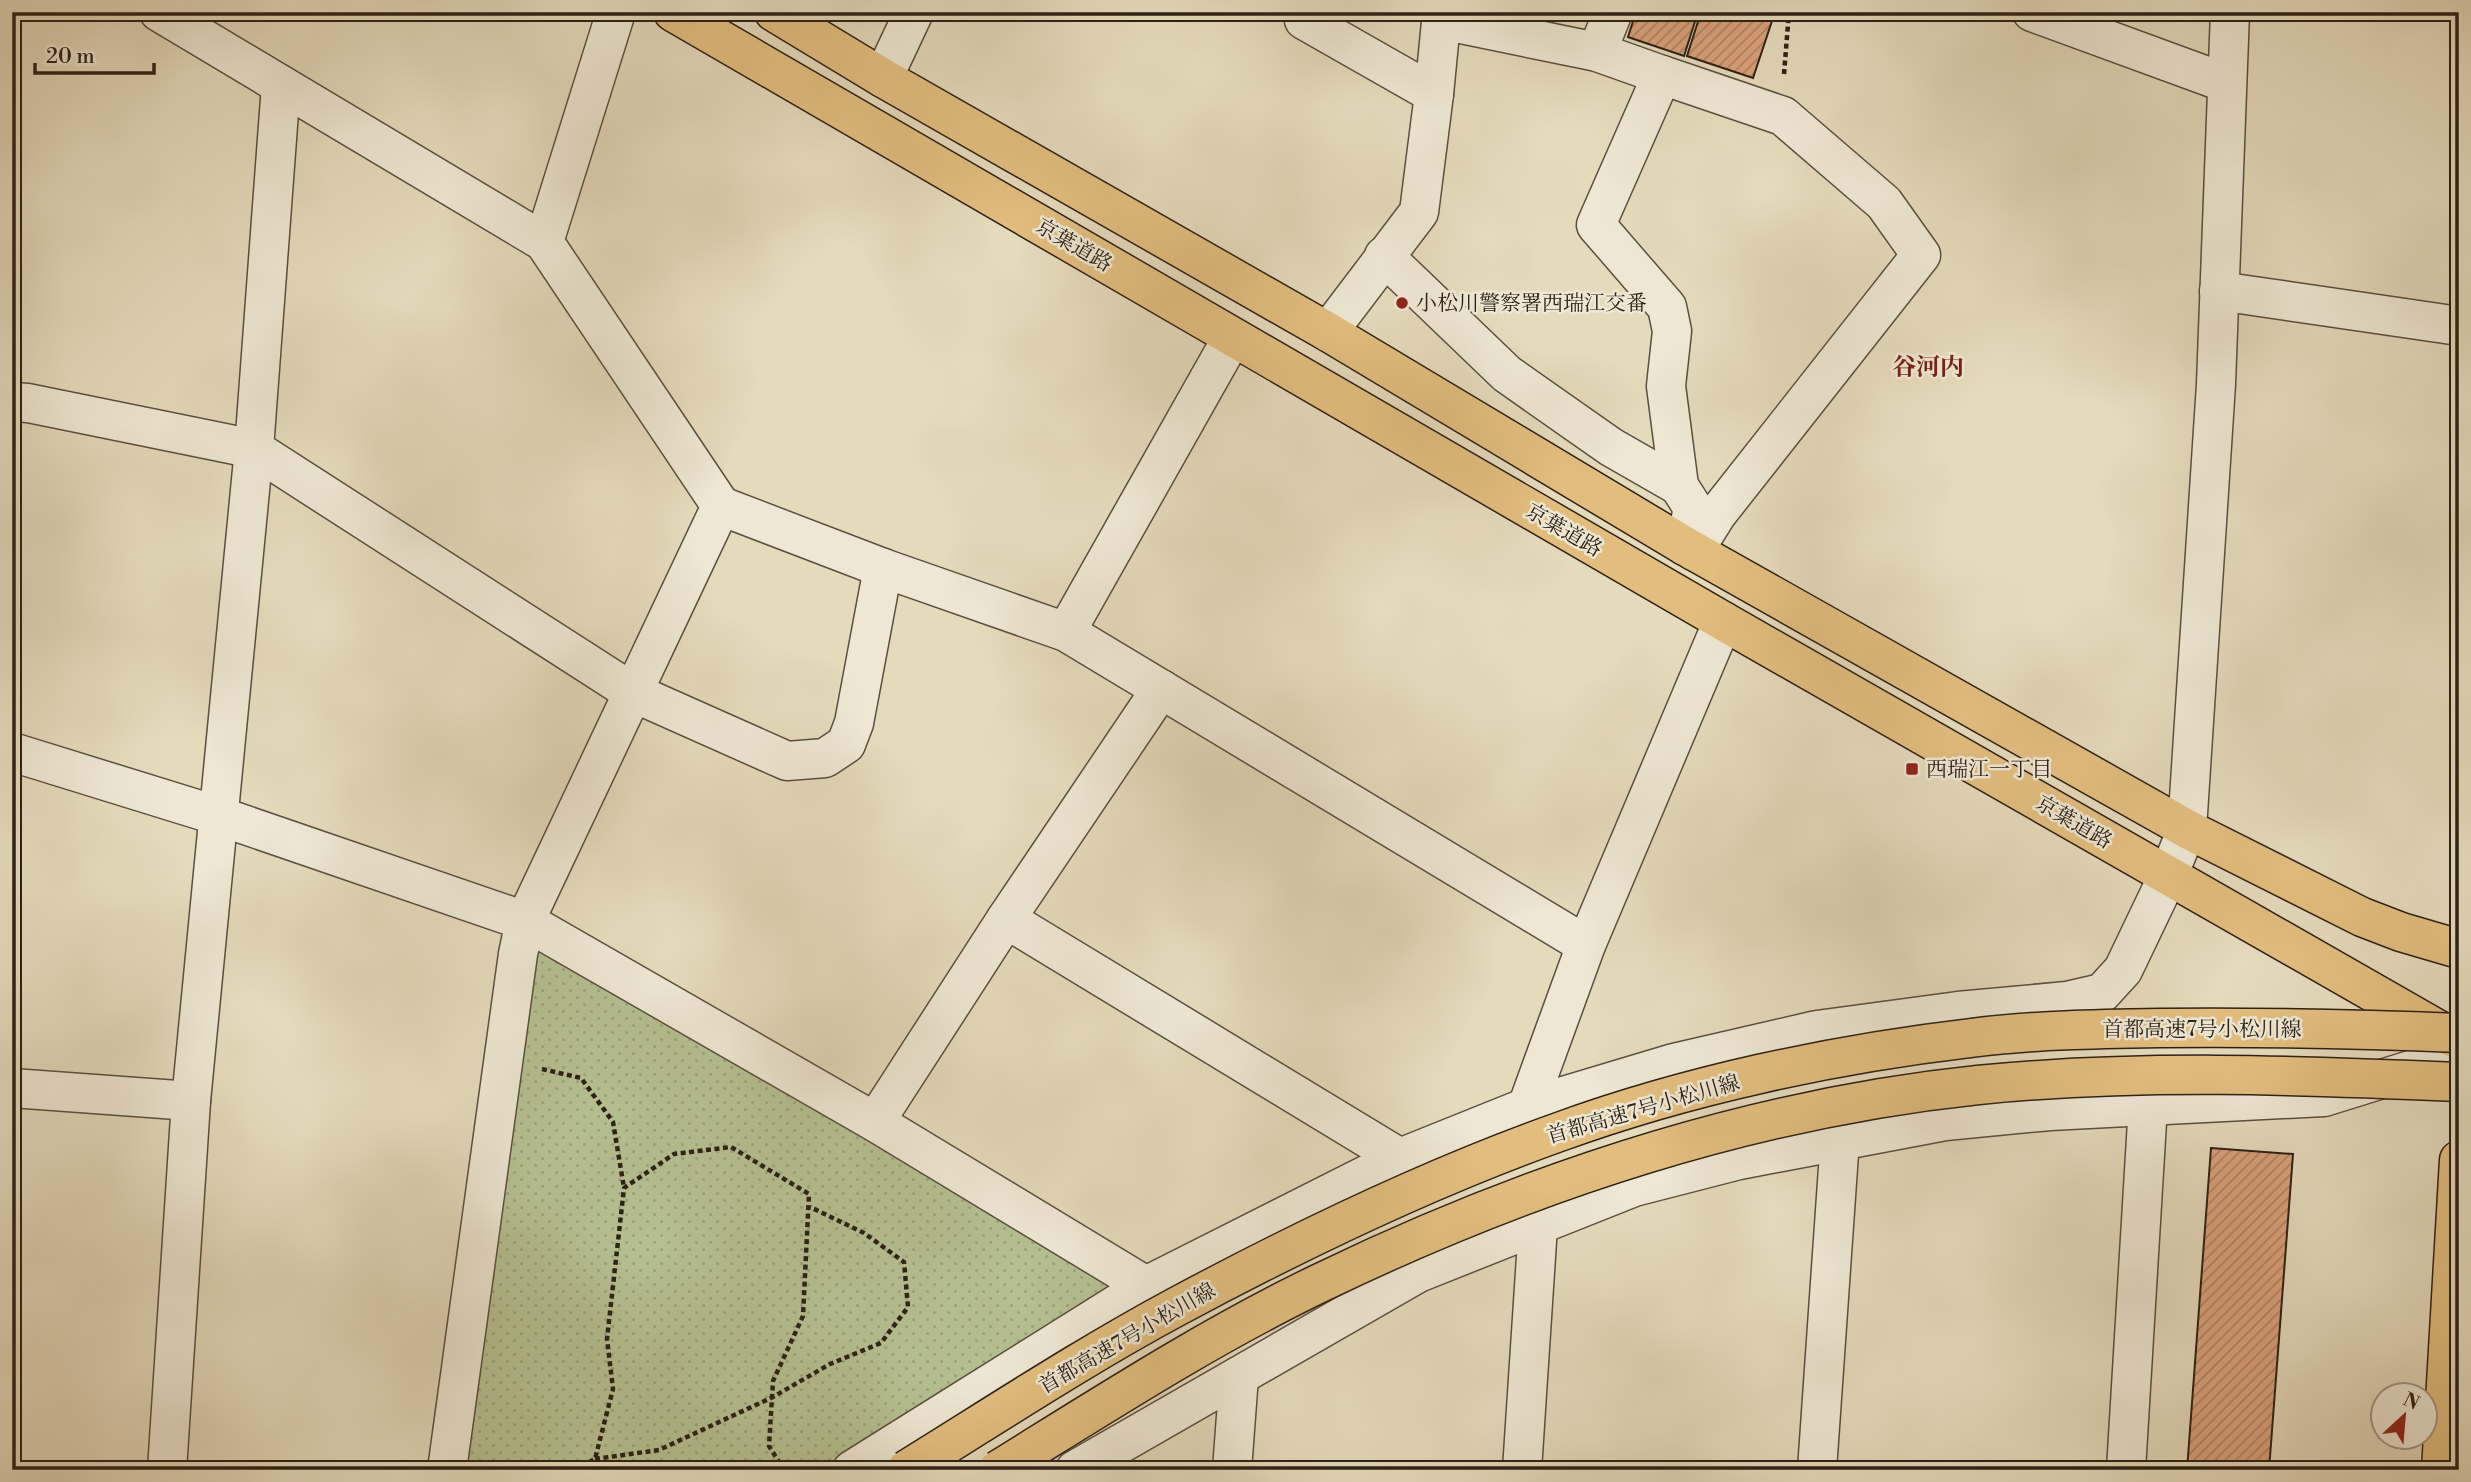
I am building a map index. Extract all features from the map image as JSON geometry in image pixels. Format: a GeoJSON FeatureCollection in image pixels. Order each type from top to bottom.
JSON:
{"type":"FeatureCollection","features":[{"type":"Feature","properties":{"kind":"main road","name":"京葉道路"},"geometry":{"type":"LineString","coordinates":[[673,12],[1723,621],[2459,1041]]}},
{"type":"Feature","properties":{"kind":"main road"},"geometry":{"type":"LineString","coordinates":[[774,12],[883,78],[1328,332],[1690,549],[2187,829],[2362,917],[2459,949]]}},
{"type":"Feature","properties":{"kind":"main road","name":"首都高速7号小松川線"},"geometry":{"type":"LineString","coordinates":[[906,1470],[1172,1309],[1299,1243],[1429,1184],[1561,1131],[1695,1090],[1835,1059],[1985,1036],[2093,1029],[2227,1027],[2459,1033]]}},
{"type":"Feature","properties":{"kind":"main road","name":"首都高速7号小松川線"},"geometry":{"type":"LineString","coordinates":[[998,1470],[1195,1350],[1317,1284],[1446,1224],[1567,1178],[1708,1135],[1845,1104],[1977,1085],[2077,1078],[2231,1074],[2459,1082]]}},
{"type":"Feature","properties":{"kind":"main road"},"geometry":{"type":"LineString","coordinates":[[2441,1470],[2459,1160]]}},
{"type":"Feature","properties":{"kind":"street"},"geometry":{"type":"LineString","coordinates":[[159,12],[544,242],[721,506],[883,568],[1066,632],[1586,945]]}},
{"type":"Feature","properties":{"kind":"street"},"geometry":{"type":"LineString","coordinates":[[544,242],[616,12]]}},
{"type":"Feature","properties":{"kind":"street"},"geometry":{"type":"LineString","coordinates":[[883,78],[914,12]]}},
{"type":"Feature","properties":{"kind":"street"},"geometry":{"type":"LineString","coordinates":[[1597,52],[1613,12]]}},
{"type":"Feature","properties":{"kind":"street"},"geometry":{"type":"LineString","coordinates":[[2032,12],[2226,83]]}},
{"type":"Feature","properties":{"kind":"street"},"geometry":{"type":"LineString","coordinates":[[852,1470],[1146,1286],[1400,1158],[1527,1107],[1674,1063],[1817,1030],[2067,1000],[2102,993],[2123,970],[2168,876],[2187,829],[2216,384],[2230,12]]}},
{"type":"Feature","properties":{"kind":"street"},"geometry":{"type":"LineString","coordinates":[[1328,332],[1419,212],[1441,16],[1597,52],[1783,116],[1884,203],[1920,255],[1690,549]]}},
{"type":"Feature","properties":{"kind":"street"},"geometry":{"type":"LineString","coordinates":[[1304,20],[1434,94]]}},
{"type":"Feature","properties":{"kind":"street"},"geometry":{"type":"LineString","coordinates":[[1662,75],[1596,225],[1667,307],[1672,331],[1666,386],[1679,486],[1693,508],[1690,549]]}},
{"type":"Feature","properties":{"kind":"street"},"geometry":{"type":"LineString","coordinates":[[167,1470],[191,1101],[254,449],[281,85]]}},
{"type":"Feature","properties":{"kind":"street"},"geometry":{"type":"LineString","coordinates":[[1384,256],[1507,374],[1611,447],[1679,486]]}},
{"type":"Feature","properties":{"kind":"street"},"geometry":{"type":"LineString","coordinates":[[2218,291],[2459,326]]}},
{"type":"Feature","properties":{"kind":"street"},"geometry":{"type":"LineString","coordinates":[[1066,632],[1232,338]]}},
{"type":"Feature","properties":{"kind":"street"},"geometry":{"type":"LineString","coordinates":[[12,402],[254,449],[632,692],[787,761],[825,758],[846,744],[854,723],[883,568]]}},
{"type":"Feature","properties":{"kind":"street"},"geometry":{"type":"LineString","coordinates":[[447,1470],[518,954],[525,921],[721,506]]}},
{"type":"Feature","properties":{"kind":"street"},"geometry":{"type":"LineString","coordinates":[[1527,1107],[1586,945],[1723,621]]}},
{"type":"Feature","properties":{"kind":"street"},"geometry":{"type":"LineString","coordinates":[[876,1122],[1006,919],[1161,689]]}},
{"type":"Feature","properties":{"kind":"street"},"geometry":{"type":"LineString","coordinates":[[12,752],[219,816],[525,921],[876,1122],[1146,1286]]}},
{"type":"Feature","properties":{"kind":"street"},"geometry":{"type":"LineString","coordinates":[[1006,919],[1400,1158]]}},
{"type":"Feature","properties":{"kind":"street"},"geometry":{"type":"LineString","coordinates":[[1075,1470],[1418,1273],[1634,1187],[1739,1160],[1945,1121],[2050,1111],[2324,1097],[2459,1055]]}},
{"type":"Feature","properties":{"kind":"street"},"geometry":{"type":"LineString","coordinates":[[12,1088],[191,1101]]}},
{"type":"Feature","properties":{"kind":"street"},"geometry":{"type":"LineString","coordinates":[[2126,1470],[2148,1105]]}},
{"type":"Feature","properties":{"kind":"street"},"geometry":{"type":"LineString","coordinates":[[1817,1470],[1840,1139]]}},
{"type":"Feature","properties":{"kind":"street"},"geometry":{"type":"LineString","coordinates":[[1522,1470],[1538,1226]]}},
{"type":"Feature","properties":{"kind":"street"},"geometry":{"type":"LineString","coordinates":[[1232,1470],[1239,1376]]}},
{"type":"Feature","properties":{"kind":"path"},"geometry":{"type":"LineString","coordinates":[[1783,116],[1786,35],[1790,12]]}},
{"type":"Feature","properties":{"kind":"path"},"geometry":{"type":"LineString","coordinates":[[503,1060],[581,1077],[613,1122],[624,1188],[607,1339],[613,1389],[595,1459]]}},
{"type":"Feature","properties":{"kind":"path"},"geometry":{"type":"LineString","coordinates":[[624,1188],[674,1154],[731,1147],[809,1194],[803,1316],[773,1381],[769,1446],[784,1470]]}},
{"type":"Feature","properties":{"kind":"path"},"geometry":{"type":"LineString","coordinates":[[574,1470],[595,1459],[659,1450],[773,1397],[830,1364],[881,1343],[908,1307],[904,1262],[864,1233],[810,1207]]}},
{"type":"Feature","properties":{"kind":"green space"},"geometry":{"type":"Polygon","coordinates":[[[530,936],[1133,1288],[831,1470],[454,1470],[530,936]]]}},
{"type":"Feature","properties":{"kind":"building"},"geometry":{"type":"Polygon","coordinates":[[[1636,12],[1698,12],[1684,56],[1628,37],[1636,12]]]}},
{"type":"Feature","properties":{"kind":"building"},"geometry":{"type":"Polygon","coordinates":[[[1701,12],[1775,12],[1753,78],[1687,56],[1701,12]]]}},
{"type":"Feature","properties":{"kind":"building"},"geometry":{"type":"Polygon","coordinates":[[[2211,1148],[2293,1154],[2269,1470],[2187,1470],[2211,1148]]]}},
{"type":"Feature","properties":{"kind":"place","name":"小松川警察署西瑞江交番"},"geometry":{"type":"Point","coordinates":[1402,303]}},
{"type":"Feature","properties":{"kind":"place","name":"西瑞江一丁目"},"geometry":{"type":"Point","coordinates":[1912,769]}},
{"type":"Feature","properties":{"kind":"district","name":"谷河内"},"geometry":{"type":"Point","coordinates":[1928,367]}}]}
